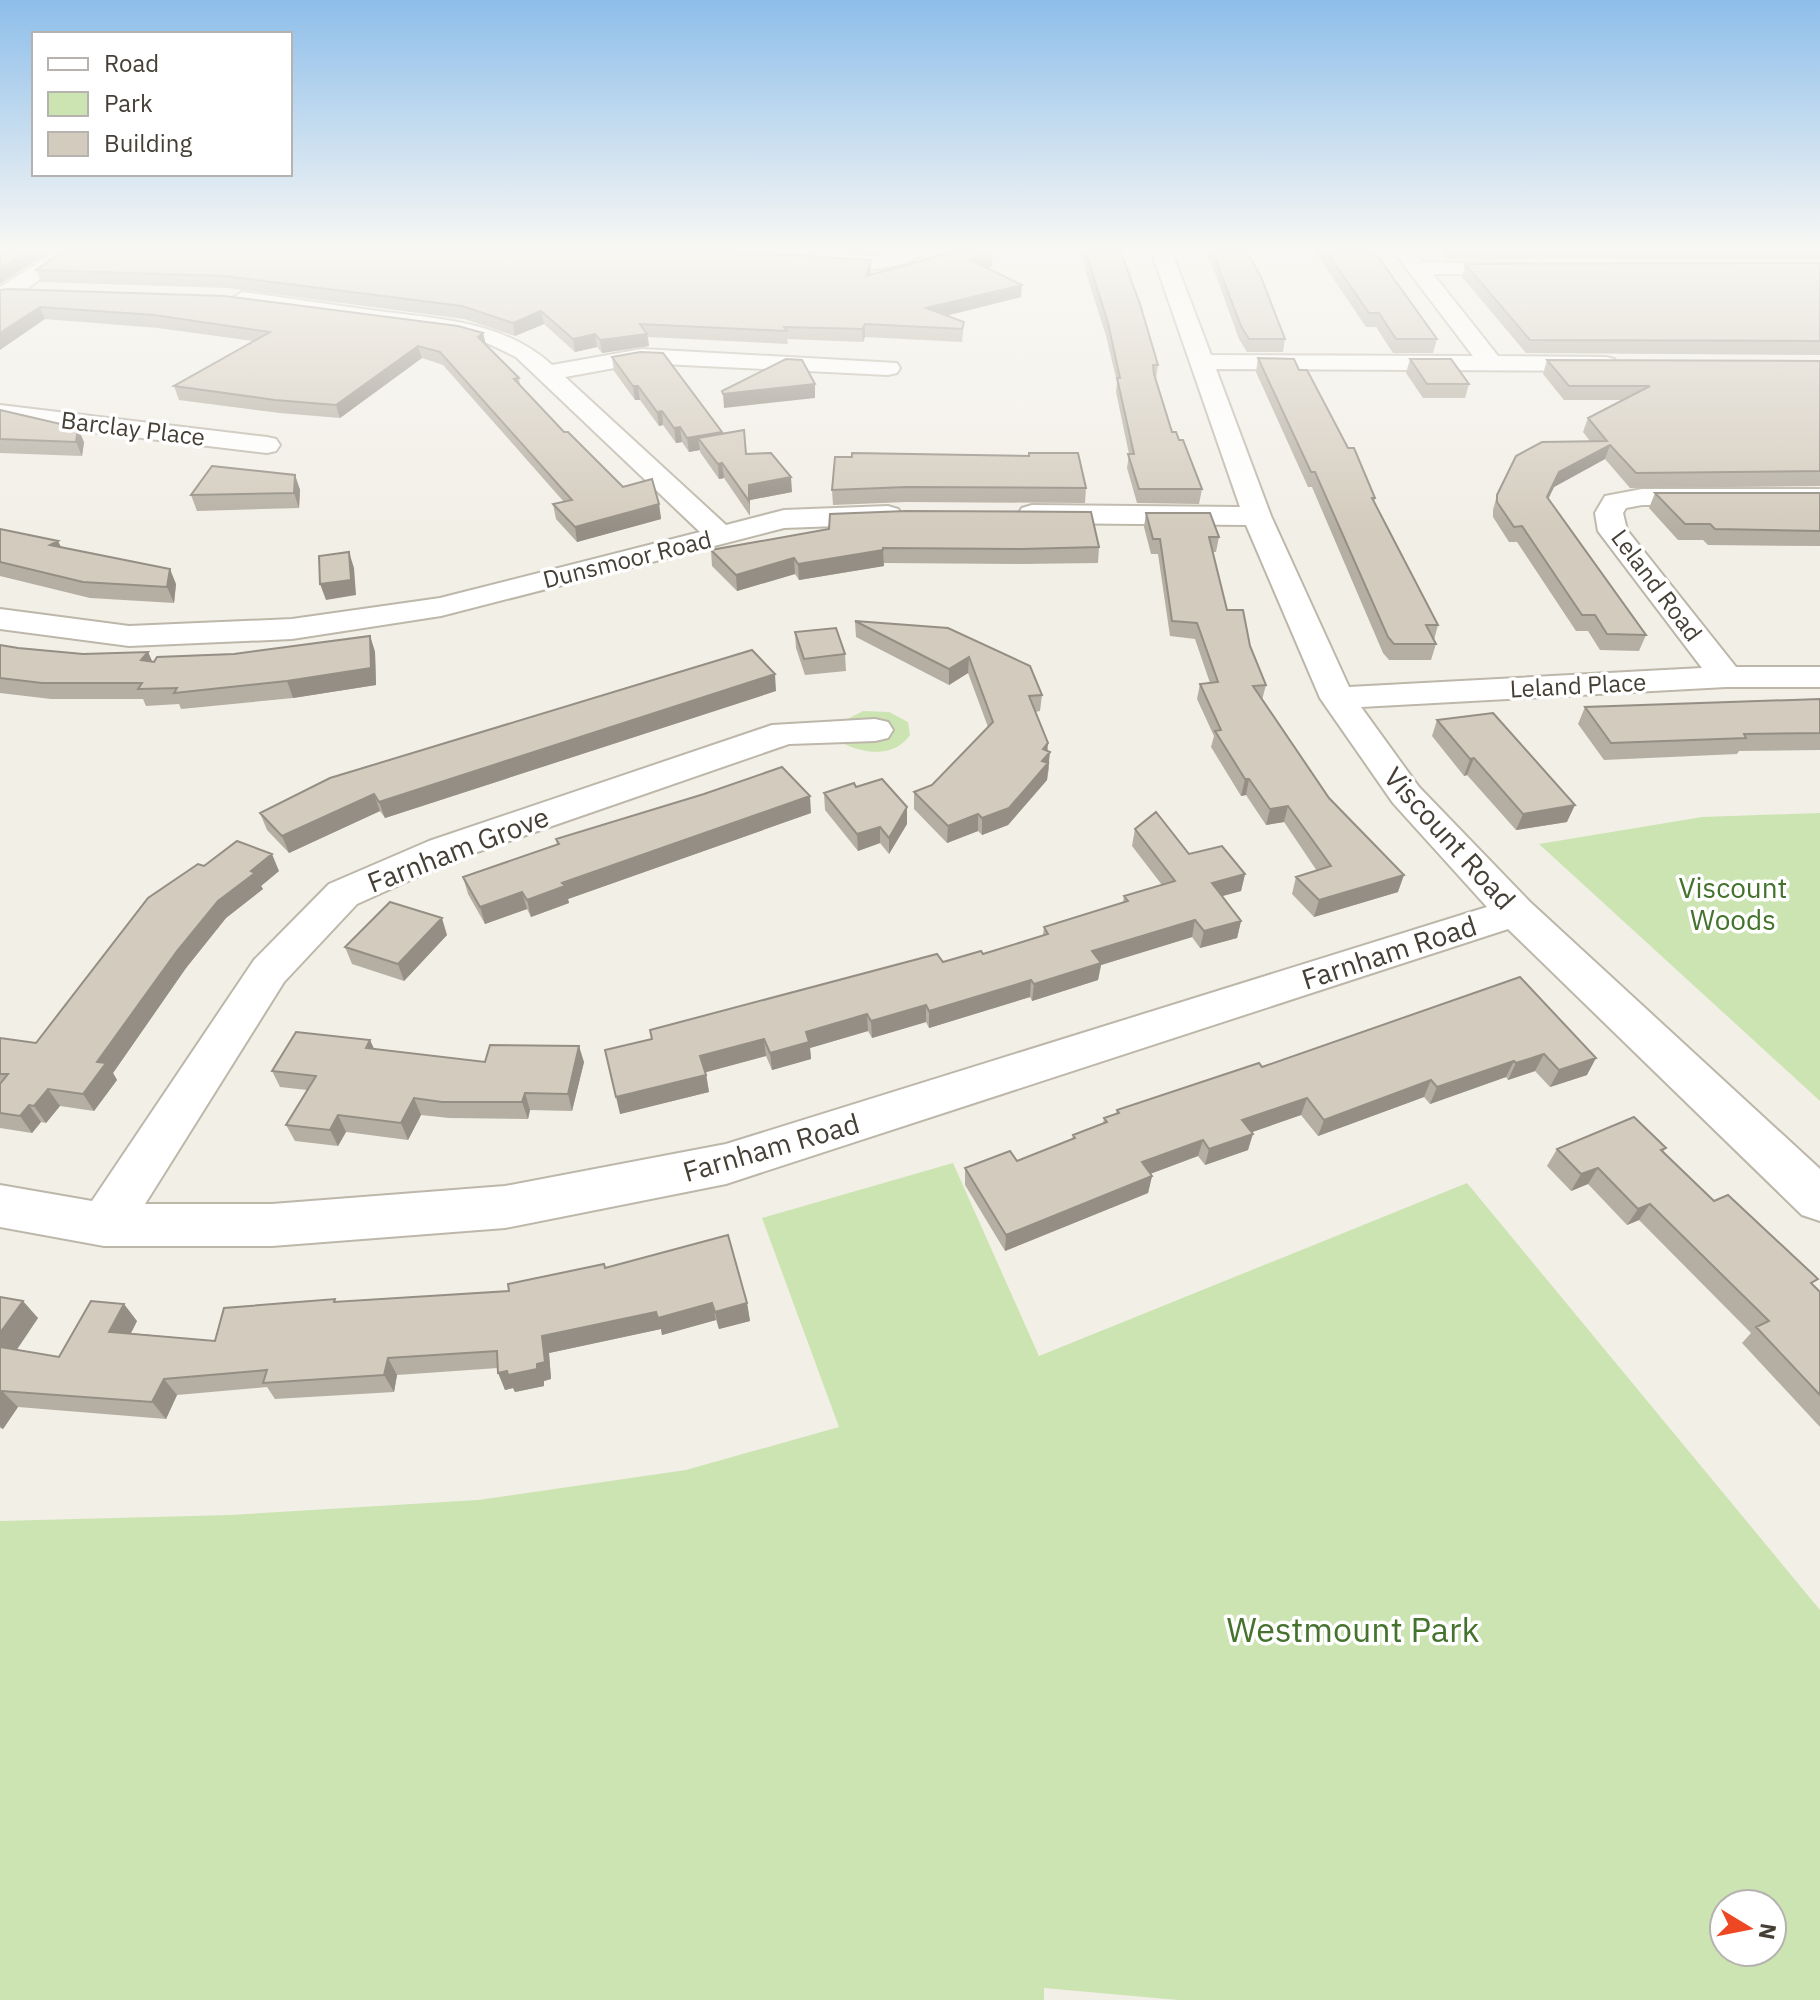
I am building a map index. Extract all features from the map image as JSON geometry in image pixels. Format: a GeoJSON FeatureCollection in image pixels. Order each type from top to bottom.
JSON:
{"type":"FeatureCollection","features":[{"type":"Feature","properties":{"kind":"street"},"geometry":{"type":"LineString","coordinates":[[506,343],[524,352],[720,535]]}},
{"type":"Feature","properties":{"kind":"street","name":"Viscount Road"},"geometry":{"type":"LineString","coordinates":[[1194,343],[1257,516],[1337,698],[1406,795],[1515,912],[1820,1200]]}},
{"type":"Feature","properties":{"kind":"street"},"geometry":{"type":"LineString","coordinates":[[1475,343],[1491,363]]}},
{"type":"Feature","properties":{"kind":"street"},"geometry":{"type":"LineString","coordinates":[[546,373],[642,356],[888,368]]}},
{"type":"Feature","properties":{"kind":"street"},"geometry":{"type":"LineString","coordinates":[[1201,362],[1632,364]]}},
{"type":"Feature","properties":{"kind":"street","name":"Barclay Place"},"geometry":{"type":"LineString","coordinates":[[0,413],[267,445]]}},
{"type":"Feature","properties":{"kind":"street","name":"Leland Road"},"geometry":{"type":"LineString","coordinates":[[1726,677],[1613,531],[1609,513],[1615,502],[1642,497],[1820,497]]}},
{"type":"Feature","properties":{"kind":"street","name":"Dunsmoor Road"},"geometry":{"type":"LineString","coordinates":[[0,619],[129,636],[292,629],[441,607],[784,519],[922,514]]}},
{"type":"Feature","properties":{"kind":"street"},"geometry":{"type":"LineString","coordinates":[[1000,514],[1257,516]]}},
{"type":"Feature","properties":{"kind":"street","name":"Leland Place"},"geometry":{"type":"LineString","coordinates":[[1337,698],[1726,677],[1820,677]]}},
{"type":"Feature","properties":{"kind":"street","name":"Farnham Grove"},"geometry":{"type":"LineString","coordinates":[[104,1225],[269,971],[343,894],[443,850],[785,733],[875,730]]}},
{"type":"Feature","properties":{"kind":"street","name":"Farnham Road"},"geometry":{"type":"LineString","coordinates":[[0,1206],[104,1225],[272,1225],[505,1207],[726,1164],[1515,912]]}},
{"type":"Feature","properties":{"kind":"green space"},"geometry":{"type":"Polygon","coordinates":[[[863,711],[889,712],[908,722],[910,735],[896,748],[887,751],[860,750],[842,743],[839,735],[842,722],[863,711]]]}},
{"type":"Feature","properties":{"kind":"green space","name":"Viscount Woods"},"geometry":{"type":"Polygon","coordinates":[[[1820,813],[1820,1101],[1539,844],[1702,817],[1820,813]]]}},
{"type":"Feature","properties":{"kind":"green space","name":"Westmount Park"},"geometry":{"type":"Polygon","coordinates":[[[953,1163],[1039,1356],[1467,1183],[1820,1610],[1820,2000],[1178,2000],[1044,1988],[1044,2000],[0,2000],[0,1521],[230,1515],[478,1500],[686,1470],[839,1427],[762,1218],[953,1163]]]}},
{"type":"Feature","properties":{"kind":"building"},"geometry":{"type":"Polygon","coordinates":[[[250,343],[484,343],[519,378],[514,379],[564,432],[568,432],[623,487],[652,479],[659,504],[575,527],[553,504],[572,500],[440,352],[418,346],[336,405],[174,386],[250,343]]]}},
{"type":"Feature","properties":{"kind":"building"},"geometry":{"type":"Polygon","coordinates":[[[1112,343],[1152,343],[1158,365],[1153,365],[1154,374],[1172,432],[1183,440],[1202,489],[1139,489],[1128,454],[1134,454],[1117,378],[1120,378],[1112,343]]]}},
{"type":"Feature","properties":{"kind":"building"},"geometry":{"type":"Polygon","coordinates":[[[640,352],[663,353],[722,432],[687,438],[680,427],[674,428],[662,411],[657,412],[612,357],[640,352]]]}},
{"type":"Feature","properties":{"kind":"building"},"geometry":{"type":"Polygon","coordinates":[[[1258,358],[1294,359],[1299,370],[1307,370],[1348,448],[1354,448],[1375,498],[1372,498],[1438,625],[1426,625],[1436,644],[1394,644],[1388,637],[1315,472],[1311,472],[1258,358]]]}},
{"type":"Feature","properties":{"kind":"building"},"geometry":{"type":"Polygon","coordinates":[[[786,359],[802,360],[815,384],[723,394],[722,391],[786,359]]]}},
{"type":"Feature","properties":{"kind":"building"},"geometry":{"type":"Polygon","coordinates":[[[1410,359],[1451,359],[1469,384],[1427,384],[1410,359]]]}},
{"type":"Feature","properties":{"kind":"building"},"geometry":{"type":"Polygon","coordinates":[[[1547,360],[1820,361],[1820,471],[1636,473],[1610,445],[1559,472],[1547,497],[1646,635],[1607,634],[1595,615],[1582,615],[1522,526],[1514,527],[1497,502],[1497,495],[1516,456],[1542,442],[1607,441],[1588,418],[1650,386],[1569,386],[1547,360]]]}},
{"type":"Feature","properties":{"kind":"building"},"geometry":{"type":"Polygon","coordinates":[[[0,410],[78,428],[76,442],[0,439],[0,410]]]}},
{"type":"Feature","properties":{"kind":"building"},"geometry":{"type":"Polygon","coordinates":[[[744,430],[746,454],[771,453],[791,477],[749,485],[749,501],[722,463],[718,464],[698,438],[744,430]]]}},
{"type":"Feature","properties":{"kind":"building"},"geometry":{"type":"Polygon","coordinates":[[[852,453],[1029,456],[1029,453],[1078,453],[1086,488],[906,487],[832,490],[835,457],[852,457],[852,453]]]}},
{"type":"Feature","properties":{"kind":"building"},"geometry":{"type":"Polygon","coordinates":[[[212,466],[295,475],[294,493],[191,495],[212,466]]]}},
{"type":"Feature","properties":{"kind":"building"},"geometry":{"type":"Polygon","coordinates":[[[1655,493],[1820,493],[1820,531],[1715,529],[1710,524],[1685,524],[1655,493]]]}},
{"type":"Feature","properties":{"kind":"building"},"geometry":{"type":"Polygon","coordinates":[[[906,511],[1091,512],[1099,547],[883,548],[798,564],[794,558],[736,575],[711,550],[829,529],[830,514],[906,511]]]}},
{"type":"Feature","properties":{"kind":"building"},"geometry":{"type":"Polygon","coordinates":[[[1146,513],[1210,513],[1219,537],[1209,537],[1227,610],[1243,610],[1250,646],[1266,685],[1253,686],[1329,798],[1404,875],[1319,900],[1296,877],[1331,866],[1288,806],[1270,809],[1249,779],[1245,779],[1215,731],[1221,730],[1200,684],[1218,682],[1197,623],[1172,621],[1160,539],[1153,539],[1146,513]]]}},
{"type":"Feature","properties":{"kind":"building"},"geometry":{"type":"Polygon","coordinates":[[[0,529],[58,541],[50,545],[170,569],[167,587],[83,582],[0,562],[0,529]]]}},
{"type":"Feature","properties":{"kind":"building"},"geometry":{"type":"Polygon","coordinates":[[[349,552],[351,580],[320,584],[319,556],[349,552]]]}},
{"type":"Feature","properties":{"kind":"building"},"geometry":{"type":"Polygon","coordinates":[[[855,621],[948,628],[1030,666],[1042,695],[1029,696],[1048,743],[1043,749],[1050,752],[1042,761],[1048,763],[1009,808],[982,818],[978,814],[948,826],[914,792],[932,785],[993,722],[969,657],[949,669],[855,621]]]}},
{"type":"Feature","properties":{"kind":"building"},"geometry":{"type":"Polygon","coordinates":[[[836,628],[845,654],[804,659],[795,632],[836,628]]]}},
{"type":"Feature","properties":{"kind":"building"},"geometry":{"type":"Polygon","coordinates":[[[370,636],[371,668],[287,681],[174,693],[177,688],[138,689],[142,683],[42,683],[0,678],[0,645],[83,654],[148,652],[141,660],[154,662],[157,657],[234,654],[370,636]]]}},
{"type":"Feature","properties":{"kind":"building"},"geometry":{"type":"Polygon","coordinates":[[[752,650],[775,674],[379,802],[374,794],[282,836],[260,813],[330,778],[752,650]]]}},
{"type":"Feature","properties":{"kind":"building"},"geometry":{"type":"Polygon","coordinates":[[[1820,699],[1820,733],[1744,734],[1746,738],[1611,743],[1585,707],[1820,699]]]}},
{"type":"Feature","properties":{"kind":"building"},"geometry":{"type":"Polygon","coordinates":[[[1493,713],[1575,805],[1523,814],[1437,720],[1493,713]]]}},
{"type":"Feature","properties":{"kind":"building"},"geometry":{"type":"Polygon","coordinates":[[[782,767],[810,796],[562,883],[565,886],[527,900],[522,892],[480,907],[463,877],[559,844],[556,839],[782,767]]]}},
{"type":"Feature","properties":{"kind":"building"},"geometry":{"type":"Polygon","coordinates":[[[882,779],[907,807],[889,838],[880,827],[857,834],[824,793],[854,783],[856,787],[882,779]]]}},
{"type":"Feature","properties":{"kind":"building"},"geometry":{"type":"Polygon","coordinates":[[[1156,812],[1189,854],[1222,846],[1245,874],[1212,883],[1241,921],[1204,931],[1195,920],[1092,951],[1101,963],[1034,984],[1031,980],[929,1011],[926,1005],[871,1021],[867,1014],[806,1032],[809,1042],[770,1053],[764,1039],[700,1056],[706,1075],[616,1097],[605,1050],[652,1039],[650,1030],[937,954],[943,962],[981,951],[983,954],[1048,934],[1044,927],[1128,901],[1124,896],[1175,881],[1135,829],[1156,812]]]}},
{"type":"Feature","properties":{"kind":"building"},"geometry":{"type":"Polygon","coordinates":[[[237,841],[272,854],[251,871],[255,873],[218,901],[177,951],[97,1062],[106,1063],[83,1094],[48,1089],[34,1106],[29,1105],[20,1116],[0,1113],[0,1084],[8,1074],[0,1074],[0,1038],[36,1043],[148,898],[198,864],[204,866],[237,841]]]}},
{"type":"Feature","properties":{"kind":"building"},"geometry":{"type":"Polygon","coordinates":[[[390,902],[442,918],[398,964],[345,947],[390,902]]]}},
{"type":"Feature","properties":{"kind":"building"},"geometry":{"type":"Polygon","coordinates":[[[1520,977],[1596,1058],[1559,1070],[1544,1054],[1437,1087],[1431,1080],[1324,1120],[1307,1098],[1242,1120],[1253,1134],[1209,1149],[1203,1140],[1142,1162],[1152,1176],[1006,1235],[965,1168],[1010,1151],[1017,1161],[1107,1122],[1104,1118],[1119,1113],[1117,1110],[1259,1063],[1262,1067],[1520,977]]]}},
{"type":"Feature","properties":{"kind":"building"},"geometry":{"type":"Polygon","coordinates":[[[296,1032],[370,1040],[366,1048],[485,1062],[490,1045],[579,1046],[568,1094],[525,1093],[522,1102],[442,1102],[414,1098],[401,1123],[338,1115],[330,1130],[286,1125],[316,1076],[272,1071],[296,1032]]]}},
{"type":"Feature","properties":{"kind":"building"},"geometry":{"type":"Polygon","coordinates":[[[1634,1117],[1666,1148],[1661,1150],[1714,1201],[1728,1195],[1818,1279],[1811,1283],[1820,1292],[1820,1395],[1756,1327],[1769,1321],[1650,1204],[1638,1209],[1598,1168],[1581,1174],[1557,1149],[1634,1117]]]}},
{"type":"Feature","properties":{"kind":"building"},"geometry":{"type":"Polygon","coordinates":[[[728,1235],[747,1303],[715,1312],[712,1303],[658,1318],[656,1312],[542,1336],[545,1362],[537,1364],[537,1369],[508,1375],[507,1371],[498,1373],[497,1351],[388,1358],[384,1375],[263,1383],[267,1370],[164,1379],[152,1402],[0,1393],[0,1347],[59,1357],[91,1301],[124,1304],[109,1332],[215,1341],[224,1308],[509,1291],[508,1284],[604,1264],[605,1268],[728,1235]]]}},
{"type":"Feature","properties":{"kind":"building"},"geometry":{"type":"Polygon","coordinates":[[[0,1297],[23,1301],[0,1333],[0,1297]]]}}]}
